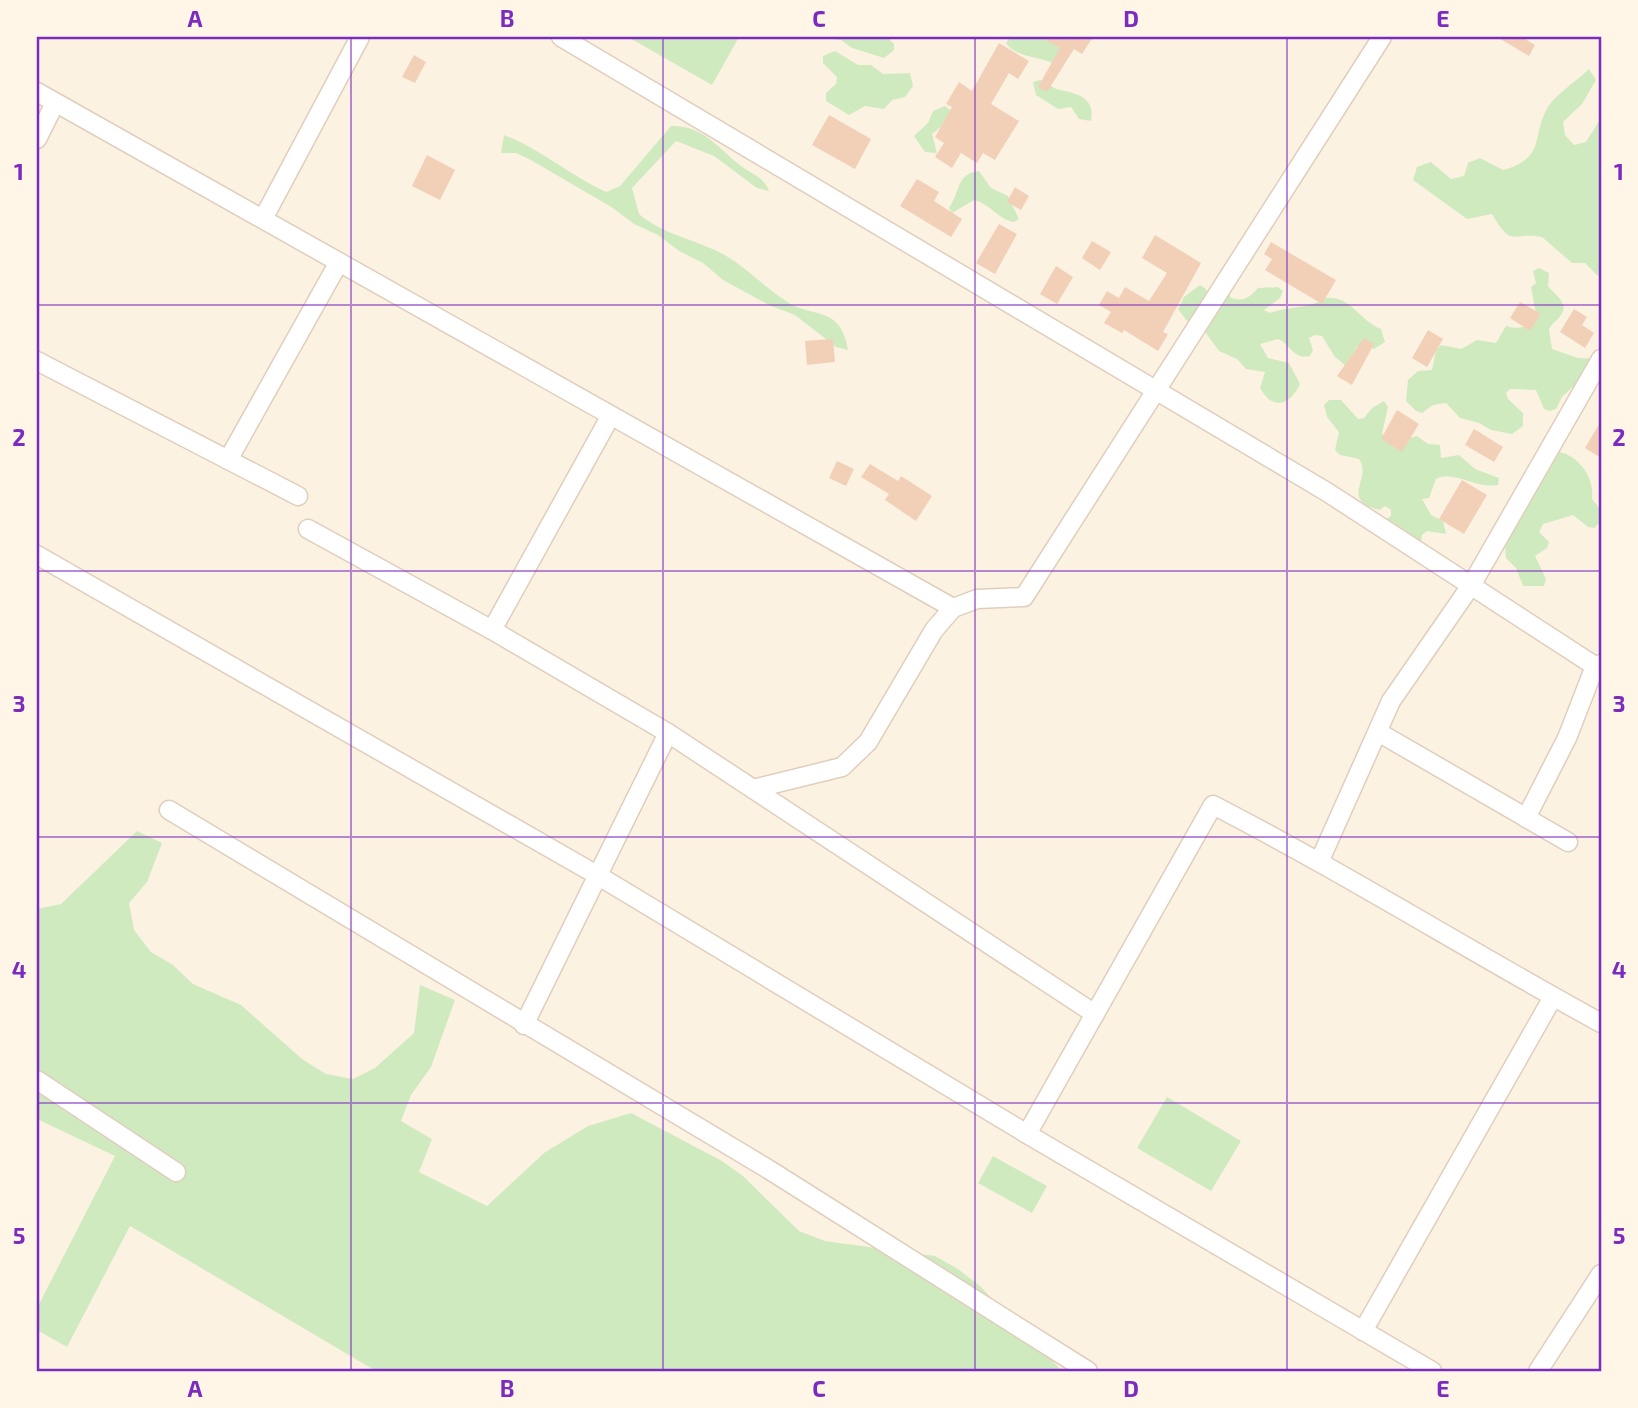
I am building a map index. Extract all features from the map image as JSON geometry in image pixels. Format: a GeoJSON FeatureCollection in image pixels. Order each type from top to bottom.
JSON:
{"type":"FeatureCollection","features":[{"type":"Feature","properties":{"kind":"street"},"geometry":{"type":"LineString","coordinates":[[262,219],[360,37]]}},
{"type":"Feature","properties":{"kind":"street"},"geometry":{"type":"LineString","coordinates":[[561,37],[1327,492],[1598,665],[1567,738],[1527,818]]}},
{"type":"Feature","properties":{"kind":"street"},"geometry":{"type":"LineString","coordinates":[[753,789],[842,767],[856,756],[934,630],[953,608],[977,598],[1024,597],[1382,37]]}},
{"type":"Feature","properties":{"kind":"street"},"geometry":{"type":"LineString","coordinates":[[37,92],[953,608]]}},
{"type":"Feature","properties":{"kind":"street"},"geometry":{"type":"LineString","coordinates":[[37,139],[55,103]]}},
{"type":"Feature","properties":{"kind":"street"},"geometry":{"type":"LineString","coordinates":[[228,460],[339,262]]}},
{"type":"Feature","properties":{"kind":"street"},"geometry":{"type":"LineString","coordinates":[[1320,860],[1391,701],[1472,584],[1601,359]]}},
{"type":"Feature","properties":{"kind":"street"},"geometry":{"type":"LineString","coordinates":[[37,361],[298,496]]}},
{"type":"Feature","properties":{"kind":"street"},"geometry":{"type":"LineString","coordinates":[[492,630],[610,417]]}},
{"type":"Feature","properties":{"kind":"street"},"geometry":{"type":"LineString","coordinates":[[309,529],[492,630],[668,733],[1095,1014]]}},
{"type":"Feature","properties":{"kind":"street"},"geometry":{"type":"LineString","coordinates":[[37,555],[597,875],[1027,1135],[1432,1371]]}},
{"type":"Feature","properties":{"kind":"street"},"geometry":{"type":"LineString","coordinates":[[1378,732],[1569,842]]}},
{"type":"Feature","properties":{"kind":"street"},"geometry":{"type":"LineString","coordinates":[[524,1026],[668,733]]}},
{"type":"Feature","properties":{"kind":"street"},"geometry":{"type":"LineString","coordinates":[[1027,1135],[1213,805],[1320,860],[1394,907],[1601,1023]]}},
{"type":"Feature","properties":{"kind":"street"},"geometry":{"type":"LineString","coordinates":[[169,810],[524,1026],[768,1169],[1088,1371]]}},
{"type":"Feature","properties":{"kind":"street"},"geometry":{"type":"LineString","coordinates":[[1363,1331],[1553,997]]}},
{"type":"Feature","properties":{"kind":"street"},"geometry":{"type":"LineString","coordinates":[[37,1080],[176,1172]]}},
{"type":"Feature","properties":{"kind":"street"},"geometry":{"type":"LineString","coordinates":[[1538,1371],[1601,1274]]}},
{"type":"Feature","properties":{"kind":"green space"},"geometry":{"type":"Polygon","coordinates":[[[628,37],[739,37],[712,85],[628,37]]]}},
{"type":"Feature","properties":{"kind":"green space"},"geometry":{"type":"Polygon","coordinates":[[[819,37],[887,37],[894,44],[894,50],[884,58],[852,48],[841,40],[819,37]]]}},
{"type":"Feature","properties":{"kind":"green space"},"geometry":{"type":"Polygon","coordinates":[[[1005,37],[1039,37],[1063,46],[1053,63],[1014,51],[1006,43],[1010,38],[1005,37]]]}},
{"type":"Feature","properties":{"kind":"green space"},"geometry":{"type":"Polygon","coordinates":[[[835,51],[858,65],[871,65],[883,74],[910,73],[913,86],[905,97],[892,100],[884,109],[865,106],[849,115],[826,101],[826,93],[836,84],[837,77],[823,63],[823,56],[835,51]]]}},
{"type":"Feature","properties":{"kind":"green space"},"geometry":{"type":"Polygon","coordinates":[[[1589,69],[1596,80],[1582,104],[1563,122],[1565,135],[1574,145],[1586,142],[1601,118],[1601,276],[1585,263],[1572,263],[1542,237],[1509,236],[1492,214],[1467,219],[1413,180],[1417,167],[1431,162],[1451,179],[1464,176],[1468,163],[1480,158],[1503,170],[1517,165],[1532,152],[1548,107],[1589,69]]]}},
{"type":"Feature","properties":{"kind":"green space"},"geometry":{"type":"Polygon","coordinates":[[[1040,80],[1084,98],[1091,107],[1091,121],[1079,119],[1071,107],[1058,109],[1036,95],[1033,82],[1040,80]]]}},
{"type":"Feature","properties":{"kind":"green space"},"geometry":{"type":"Polygon","coordinates":[[[945,106],[965,122],[947,122],[932,134],[937,153],[925,152],[914,136],[928,123],[933,111],[945,106]]]}},
{"type":"Feature","properties":{"kind":"green space"},"geometry":{"type":"Polygon","coordinates":[[[671,126],[701,133],[761,179],[769,191],[757,188],[714,156],[676,141],[632,188],[639,214],[668,231],[721,253],[796,306],[832,319],[839,325],[848,350],[836,347],[795,315],[771,306],[723,280],[703,263],[529,159],[516,153],[501,153],[504,135],[530,147],[606,192],[620,186],[671,126]]]}},
{"type":"Feature","properties":{"kind":"green space"},"geometry":{"type":"Polygon","coordinates":[[[979,171],[991,188],[1008,196],[1019,219],[1009,221],[974,200],[952,213],[949,208],[963,179],[979,171]]]}},
{"type":"Feature","properties":{"kind":"green space"},"geometry":{"type":"Polygon","coordinates":[[[1539,268],[1549,273],[1548,286],[1564,307],[1549,329],[1552,349],[1578,358],[1601,359],[1601,383],[1579,381],[1562,397],[1556,409],[1550,411],[1544,409],[1536,390],[1510,389],[1506,393],[1508,399],[1523,413],[1523,426],[1512,434],[1491,430],[1479,423],[1460,418],[1446,403],[1433,405],[1422,413],[1416,411],[1406,401],[1408,380],[1418,371],[1432,370],[1436,350],[1441,345],[1461,349],[1477,340],[1496,343],[1506,326],[1516,328],[1530,322],[1536,314],[1531,287],[1536,283],[1533,271],[1539,268]]]}},
{"type":"Feature","properties":{"kind":"green space"},"geometry":{"type":"Polygon","coordinates":[[[1200,285],[1206,289],[1208,296],[1229,292],[1231,298],[1240,299],[1249,296],[1258,288],[1278,287],[1283,291],[1280,298],[1264,310],[1270,313],[1313,304],[1326,298],[1342,300],[1381,329],[1385,342],[1374,349],[1362,344],[1357,347],[1346,366],[1335,357],[1322,336],[1309,338],[1313,350],[1310,356],[1305,357],[1296,354],[1278,339],[1260,344],[1268,358],[1289,363],[1300,384],[1287,401],[1276,402],[1270,400],[1260,388],[1265,372],[1246,369],[1237,359],[1219,351],[1203,329],[1186,320],[1178,309],[1184,297],[1200,285]]]}},
{"type":"Feature","properties":{"kind":"green space"},"geometry":{"type":"Polygon","coordinates":[[[1329,400],[1341,400],[1358,419],[1364,418],[1372,408],[1384,401],[1388,407],[1382,434],[1394,443],[1417,436],[1428,444],[1440,445],[1441,458],[1459,455],[1475,469],[1499,478],[1498,485],[1449,476],[1436,479],[1429,498],[1422,499],[1431,515],[1443,521],[1446,534],[1427,531],[1422,535],[1420,549],[1381,523],[1391,516],[1391,510],[1385,506],[1380,510],[1361,501],[1359,488],[1362,467],[1359,459],[1340,455],[1335,450],[1339,432],[1327,417],[1324,405],[1329,400]]]}},
{"type":"Feature","properties":{"kind":"green space"},"geometry":{"type":"Polygon","coordinates":[[[1554,451],[1570,456],[1583,467],[1591,482],[1592,499],[1601,510],[1601,521],[1594,528],[1588,527],[1573,515],[1543,524],[1539,532],[1549,542],[1547,548],[1535,556],[1546,579],[1544,586],[1523,586],[1516,568],[1506,558],[1505,545],[1554,451]]]}},
{"type":"Feature","properties":{"kind":"green space"},"geometry":{"type":"Polygon","coordinates":[[[137,831],[162,843],[147,882],[129,903],[134,930],[151,952],[173,965],[193,984],[241,1005],[302,1059],[326,1074],[353,1079],[375,1068],[414,1033],[420,985],[455,1000],[431,1067],[411,1095],[401,1121],[432,1139],[419,1172],[487,1206],[544,1153],[588,1126],[631,1113],[722,1161],[743,1176],[799,1231],[825,1241],[935,1256],[958,1269],[980,1286],[1062,1371],[376,1371],[130,1226],[67,1347],[37,1330],[37,1308],[115,1156],[37,1119],[37,909],[61,904],[137,831]]]}},
{"type":"Feature","properties":{"kind":"green space"},"geometry":{"type":"Polygon","coordinates":[[[1167,1097],[1241,1141],[1211,1191],[1137,1148],[1167,1097]]]}},
{"type":"Feature","properties":{"kind":"green space"},"geometry":{"type":"Polygon","coordinates":[[[993,1156],[1047,1186],[1032,1213],[978,1183],[993,1156]]]}},
{"type":"Feature","properties":{"kind":"building"},"geometry":{"type":"Polygon","coordinates":[[[1041,37],[1093,37],[1082,54],[1074,49],[1047,92],[1038,87],[1060,48],[1041,37]]]}},
{"type":"Feature","properties":{"kind":"building"},"geometry":{"type":"Polygon","coordinates":[[[1497,37],[1522,37],[1535,45],[1529,56],[1497,37]]]}},
{"type":"Feature","properties":{"kind":"building"},"geometry":{"type":"Polygon","coordinates":[[[999,43],[1029,61],[1018,79],[1009,73],[991,104],[1019,121],[995,160],[983,153],[977,163],[961,153],[952,168],[935,157],[944,143],[935,137],[952,107],[946,104],[959,82],[972,91],[999,43]]]}},
{"type":"Feature","properties":{"kind":"building"},"geometry":{"type":"Polygon","coordinates":[[[414,55],[426,62],[415,83],[402,77],[414,55]]]}},
{"type":"Feature","properties":{"kind":"building"},"geometry":{"type":"Polygon","coordinates":[[[829,115],[871,139],[855,169],[812,145],[829,115]]]}},
{"type":"Feature","properties":{"kind":"building"},"geometry":{"type":"Polygon","coordinates":[[[427,155],[455,170],[440,200],[412,186],[427,155]]]}},
{"type":"Feature","properties":{"kind":"building"},"geometry":{"type":"Polygon","coordinates":[[[917,179],[939,192],[934,201],[962,219],[951,237],[900,206],[917,179]]]}},
{"type":"Feature","properties":{"kind":"building"},"geometry":{"type":"Polygon","coordinates":[[[1015,187],[1029,196],[1021,210],[1007,202],[1015,187]]]}},
{"type":"Feature","properties":{"kind":"building"},"geometry":{"type":"Polygon","coordinates":[[[999,224],[1017,234],[995,274],[976,263],[999,224]]]}},
{"type":"Feature","properties":{"kind":"building"},"geometry":{"type":"Polygon","coordinates":[[[1155,235],[1201,263],[1163,332],[1168,334],[1158,351],[1124,330],[1122,333],[1104,323],[1111,312],[1099,305],[1107,291],[1119,298],[1125,287],[1149,301],[1167,273],[1142,258],[1155,235]]]}},
{"type":"Feature","properties":{"kind":"building"},"geometry":{"type":"Polygon","coordinates":[[[1092,241],[1111,252],[1100,270],[1082,258],[1092,241]]]}},
{"type":"Feature","properties":{"kind":"building"},"geometry":{"type":"Polygon","coordinates":[[[1271,242],[1336,280],[1322,304],[1265,270],[1272,259],[1264,254],[1271,242]]]}},
{"type":"Feature","properties":{"kind":"building"},"geometry":{"type":"Polygon","coordinates":[[[1056,266],[1073,277],[1057,304],[1040,294],[1056,266]]]}},
{"type":"Feature","properties":{"kind":"building"},"geometry":{"type":"Polygon","coordinates":[[[1520,302],[1541,314],[1530,331],[1510,318],[1520,302]]]}},
{"type":"Feature","properties":{"kind":"building"},"geometry":{"type":"Polygon","coordinates":[[[1574,309],[1587,317],[1582,325],[1594,333],[1585,348],[1560,332],[1574,309]]]}},
{"type":"Feature","properties":{"kind":"building"},"geometry":{"type":"Polygon","coordinates":[[[1428,330],[1443,339],[1427,367],[1412,358],[1428,330]]]}},
{"type":"Feature","properties":{"kind":"building"},"geometry":{"type":"Polygon","coordinates":[[[1364,338],[1374,344],[1352,385],[1337,376],[1364,338]]]}},
{"type":"Feature","properties":{"kind":"building"},"geometry":{"type":"Polygon","coordinates":[[[833,339],[835,362],[807,365],[805,341],[833,339]]]}},
{"type":"Feature","properties":{"kind":"building"},"geometry":{"type":"Polygon","coordinates":[[[1397,410],[1419,424],[1402,452],[1381,439],[1397,410]]]}},
{"type":"Feature","properties":{"kind":"building"},"geometry":{"type":"Polygon","coordinates":[[[1601,421],[1601,458],[1585,448],[1601,421]]]}},
{"type":"Feature","properties":{"kind":"building"},"geometry":{"type":"Polygon","coordinates":[[[1474,429],[1503,447],[1494,462],[1465,445],[1474,429]]]}},
{"type":"Feature","properties":{"kind":"building"},"geometry":{"type":"Polygon","coordinates":[[[837,461],[854,469],[846,486],[829,478],[837,461]]]}},
{"type":"Feature","properties":{"kind":"building"},"geometry":{"type":"Polygon","coordinates":[[[870,464],[898,481],[901,476],[932,496],[916,521],[885,500],[889,494],[861,477],[870,464]]]}},
{"type":"Feature","properties":{"kind":"building"},"geometry":{"type":"Polygon","coordinates":[[[1462,480],[1487,495],[1464,534],[1439,519],[1462,480]]]}}]}
